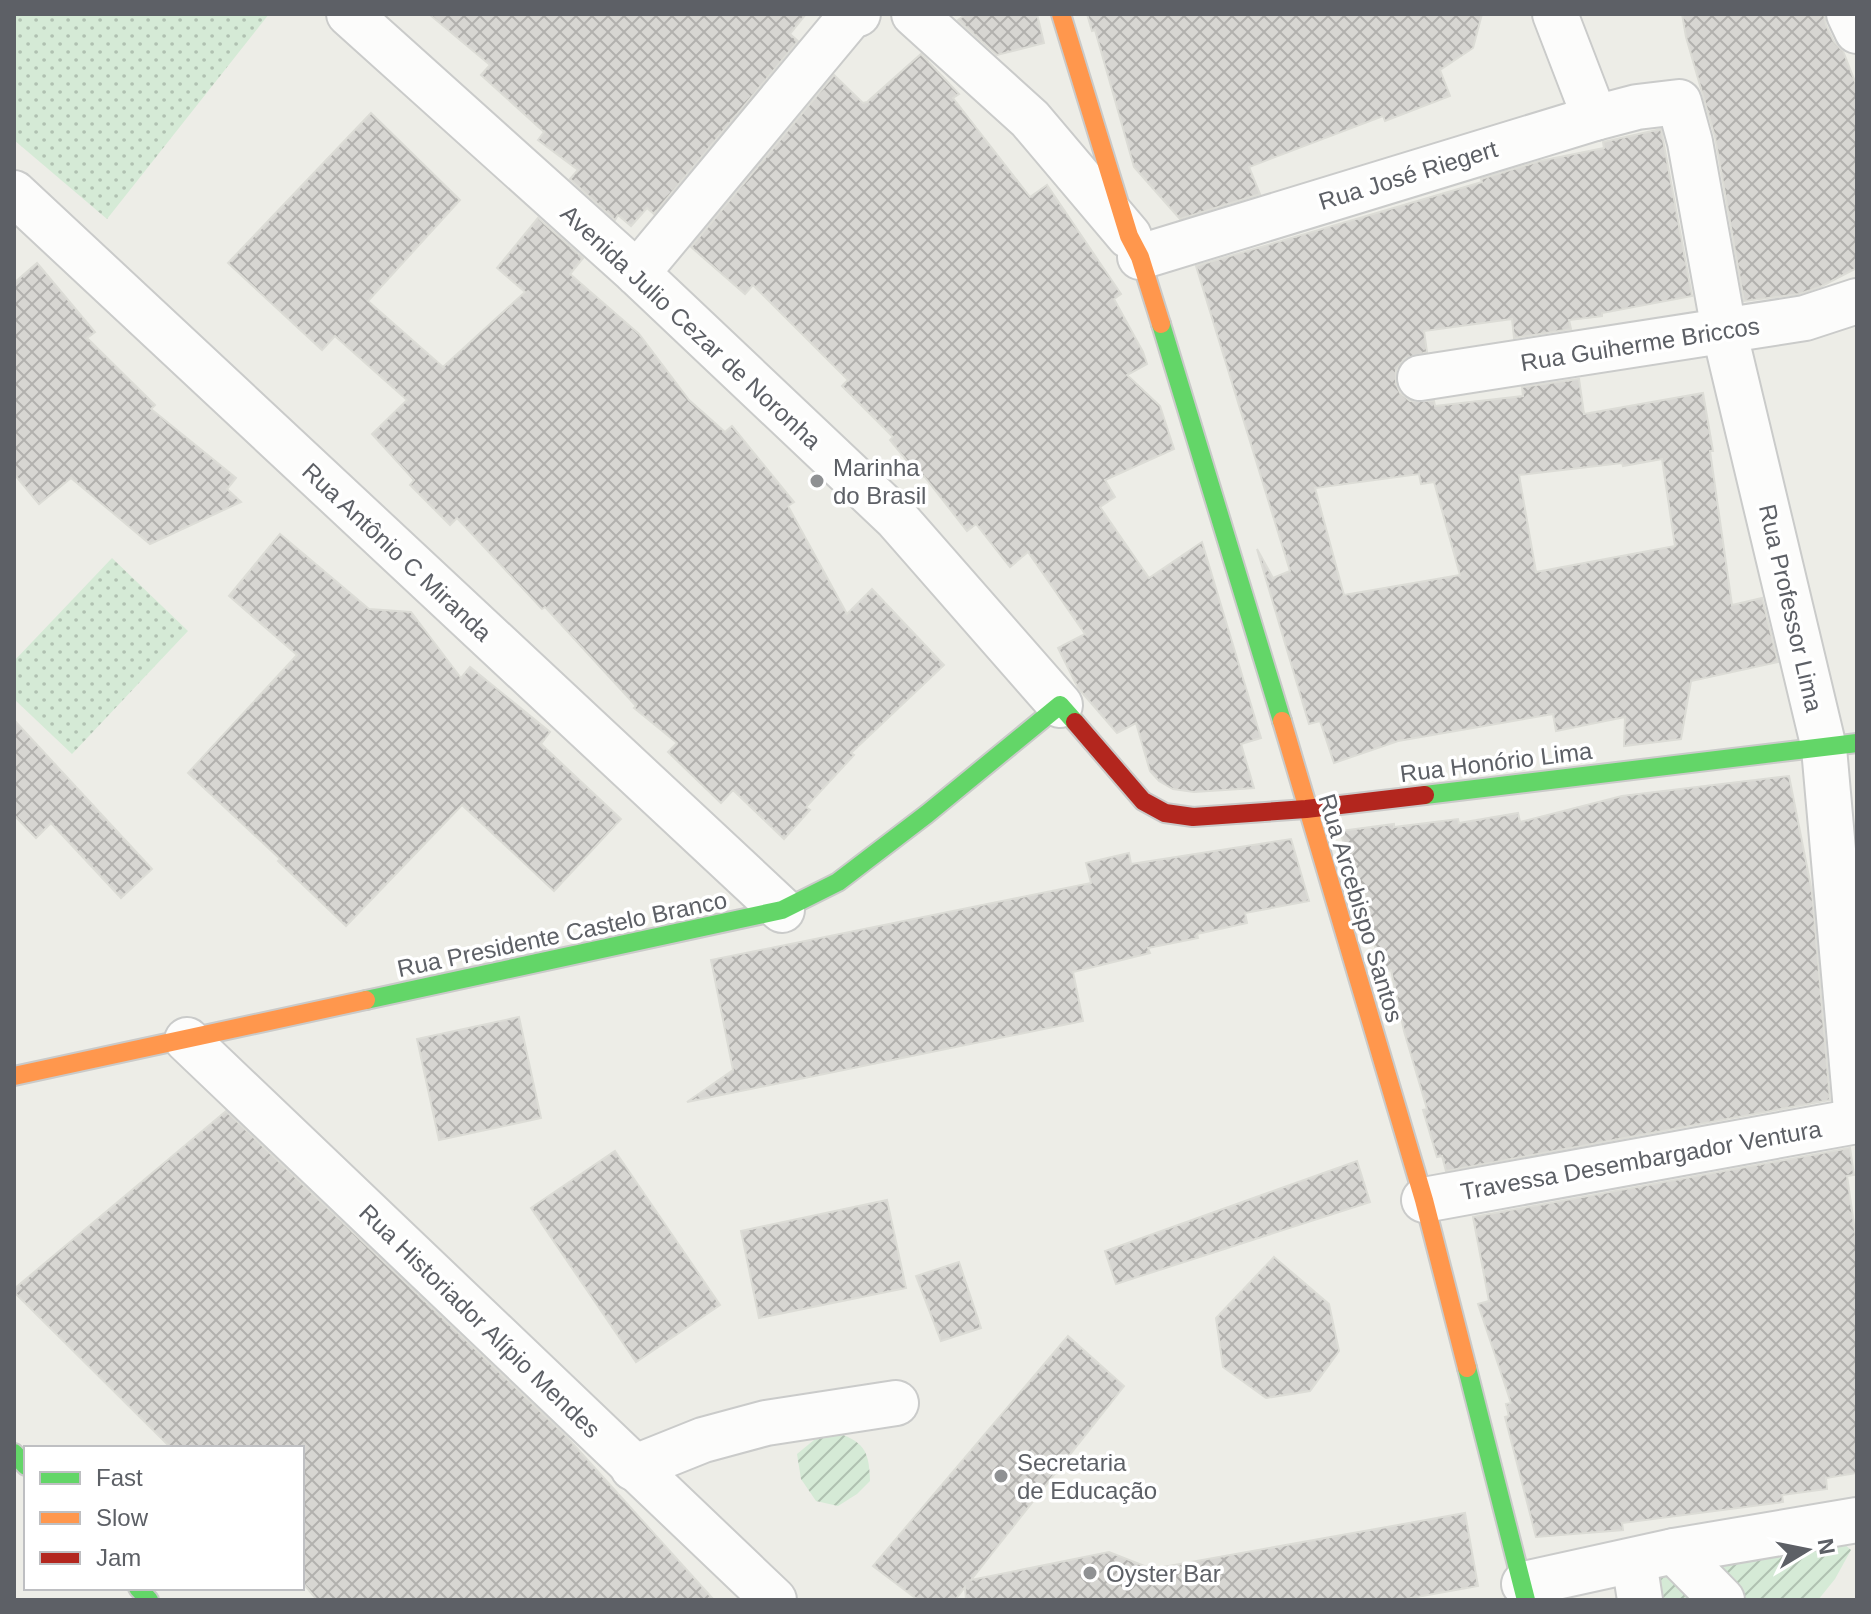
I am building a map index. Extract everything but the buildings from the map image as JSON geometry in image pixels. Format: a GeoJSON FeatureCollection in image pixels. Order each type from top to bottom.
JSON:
{"type":"FeatureCollection","features":[{"type":"Feature","properties":{"kind":"main road","name":"Rua Arcebispo Santos"},"geometry":{"type":"LineString","coordinates":[[1061,14],[1215,497],[1424,1200],[1525,1592]]}},
{"type":"Feature","properties":{"kind":"main road","name":"Rua Presidente Castelo Branco"},"geometry":{"type":"LineString","coordinates":[[14,1076],[782,910],[838,882],[1060,705]]}},
{"type":"Feature","properties":{"kind":"main road","name":"Avenida Julio Cezar de Noronha"},"geometry":{"type":"LineString","coordinates":[[1060,705],[1143,801]]}},
{"type":"Feature","properties":{"kind":"main road","name":"Rua Honório Lima"},"geometry":{"type":"LineString","coordinates":[[1143,801],[1165,813],[1193,817],[1306,809],[1841,745]]}},
{"type":"Feature","properties":{"kind":"street","name":"Avenida Julio Cezar de Noronha"},"geometry":{"type":"LineString","coordinates":[[349,14],[637,273],[896,518],[1060,705]]}},
{"type":"Feature","properties":{"kind":"street"},"geometry":{"type":"LineString","coordinates":[[637,273],[850,17],[858,14]]}},
{"type":"Feature","properties":{"kind":"street"},"geometry":{"type":"LineString","coordinates":[[914,14],[1030,119],[1134,246]]}},
{"type":"Feature","properties":{"kind":"street"},"geometry":{"type":"LineString","coordinates":[[1555,14],[1595,118]]}},
{"type":"Feature","properties":{"kind":"street"},"geometry":{"type":"LineString","coordinates":[[1849,14],[1857,31]]}},
{"type":"Feature","properties":{"kind":"street","name":"Rua José Riegert"},"geometry":{"type":"LineString","coordinates":[[1134,246],[1595,118],[1637,107],[1679,102]]}},
{"type":"Feature","properties":{"kind":"street","name":"Rua Professor Lima"},"geometry":{"type":"LineString","coordinates":[[1679,102],[1690,142],[1724,330],[1841,745],[1856,1104]]}},
{"type":"Feature","properties":{"kind":"street","name":"Rua Antônio C Miranda"},"geometry":{"type":"LineString","coordinates":[[14,193],[782,910]]}},
{"type":"Feature","properties":{"kind":"street","name":"Rua Guiherme Briccos"},"geometry":{"type":"LineString","coordinates":[[1420,378],[1805,318],[1857,301]]}},
{"type":"Feature","properties":{"kind":"street","name":"Rua Historiador Alípio Mendes"},"geometry":{"type":"LineString","coordinates":[[187,1040],[774,1600]]}},
{"type":"Feature","properties":{"kind":"street","name":"Travessa Desembargador Ventura"},"geometry":{"type":"LineString","coordinates":[[1424,1200],[1856,1104]]}},
{"type":"Feature","properties":{"kind":"street"},"geometry":{"type":"LineString","coordinates":[[633,1468],[703,1440],[766,1423],[896,1403]]}},
{"type":"Feature","properties":{"kind":"street"},"geometry":{"type":"LineString","coordinates":[[1525,1592],[1649,1571],[1857,1520]]}},
{"type":"Feature","properties":{"kind":"street"},"geometry":{"type":"LineString","coordinates":[[1649,1571],[1722,1600]]}},
{"type":"Feature","properties":{"kind":"green space"},"geometry":{"type":"Polygon","coordinates":[[[14,14],[269,14],[107,219],[14,140],[14,14]]]}},
{"type":"Feature","properties":{"kind":"green space"},"geometry":{"type":"Polygon","coordinates":[[[112,558],[188,631],[72,754],[14,699],[14,661],[112,558]]]}},
{"type":"Feature","properties":{"kind":"green space"},"geometry":{"type":"Polygon","coordinates":[[[833,1431],[862,1448],[868,1461],[870,1481],[838,1506],[816,1501],[801,1479],[797,1454],[814,1440],[833,1431]]]}},
{"type":"Feature","properties":{"kind":"green space"},"geometry":{"type":"Polygon","coordinates":[[[1834,1535],[1851,1550],[1835,1579],[1818,1600],[1654,1600],[1650,1566],[1834,1535]]]}},
{"type":"Feature","properties":{"kind":"traffic: fast"},"geometry":{"type":"LineString","coordinates":[[1161,324],[1282,721]]}},
{"type":"Feature","properties":{"kind":"traffic: fast"},"geometry":{"type":"LineString","coordinates":[[366,1000],[782,910],[838,882],[1060,705],[1075,722]]}},
{"type":"Feature","properties":{"kind":"traffic: fast"},"geometry":{"type":"LineString","coordinates":[[1425,795],[1857,743]]}},
{"type":"Feature","properties":{"kind":"traffic: fast"},"geometry":{"type":"LineString","coordinates":[[1467,1368],[1526,1600]]}},
{"type":"Feature","properties":{"kind":"traffic: fast"},"geometry":{"type":"LineString","coordinates":[[14,1453],[24,1464]]}},
{"type":"Feature","properties":{"kind":"traffic: fast"},"geometry":{"type":"LineString","coordinates":[[140,1590],[149,1600]]}},
{"type":"Feature","properties":{"kind":"traffic: slow"},"geometry":{"type":"LineString","coordinates":[[1061,14],[1129,236],[1140,257],[1161,324]]}},
{"type":"Feature","properties":{"kind":"traffic: slow"},"geometry":{"type":"LineString","coordinates":[[1282,721],[1424,1200],[1467,1368]]}},
{"type":"Feature","properties":{"kind":"traffic: slow"},"geometry":{"type":"LineString","coordinates":[[14,1076],[366,1000]]}},
{"type":"Feature","properties":{"kind":"traffic: jam"},"geometry":{"type":"LineString","coordinates":[[1075,722],[1143,801],[1165,813],[1193,817],[1306,809],[1425,795]]}},
{"type":"Feature","properties":{"kind":"place","name":"Marinha do Brasil"},"geometry":{"type":"Point","coordinates":[817,481]}},
{"type":"Feature","properties":{"kind":"place","name":"Secretaria de Educação"},"geometry":{"type":"Point","coordinates":[1001,1476]}},
{"type":"Feature","properties":{"kind":"place","name":"Oyster Bar"},"geometry":{"type":"Point","coordinates":[1090,1573]}}]}
